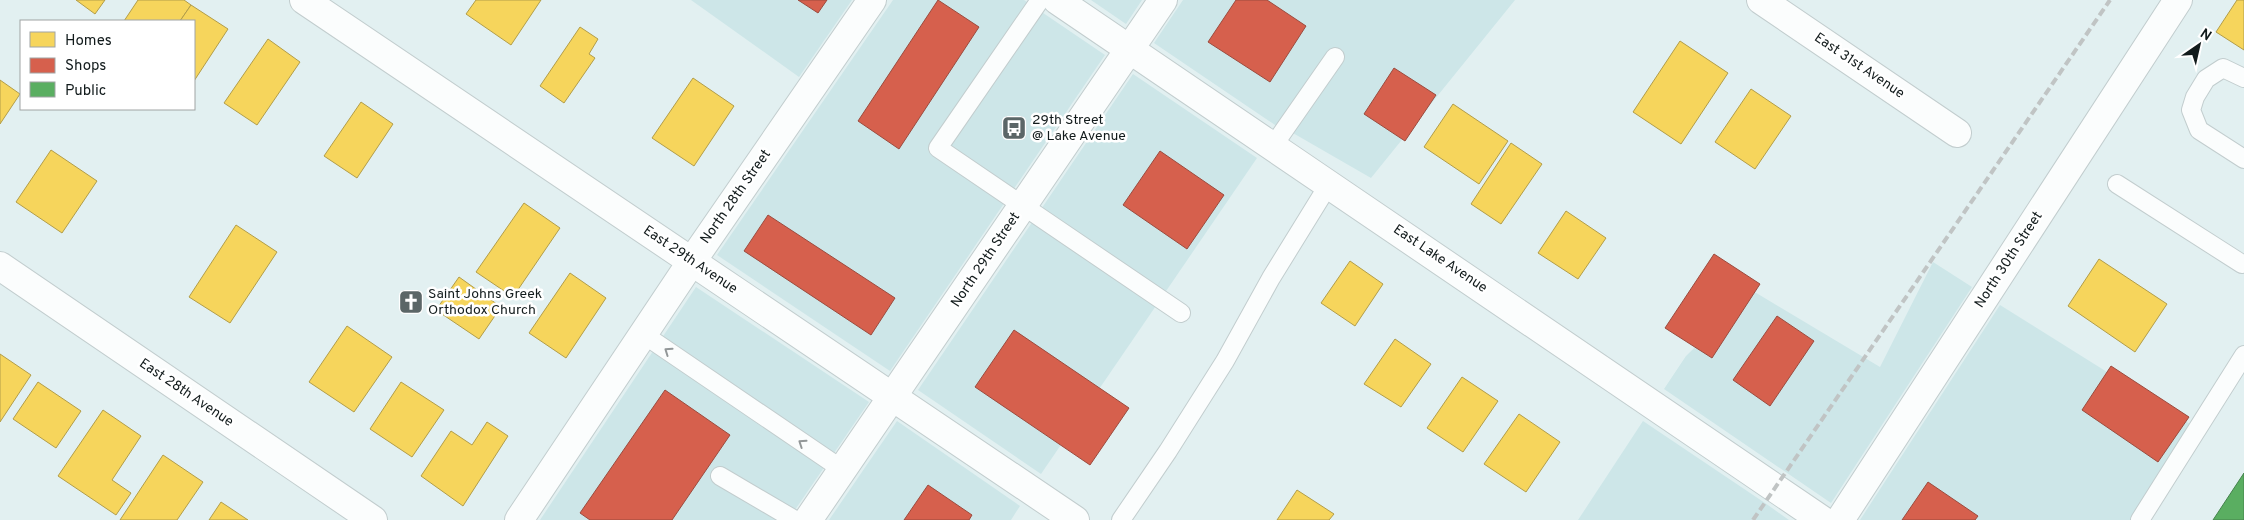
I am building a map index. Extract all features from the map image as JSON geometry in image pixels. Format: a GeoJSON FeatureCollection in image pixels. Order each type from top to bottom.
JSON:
{"type":"FeatureCollection","features":[{"type":"Feature","properties":{"kind":"street","name":"East 29th Avenue"},"geometry":{"type":"LineString","coordinates":[[304,0],[1075,520]]}},
{"type":"Feature","properties":{"kind":"street","name":"North 28th Street"},"geometry":{"type":"LineString","coordinates":[[519,520],[692,261],[872,0]]}},
{"type":"Feature","properties":{"kind":"street","name":"East Lake Avenue"},"geometry":{"type":"LineString","coordinates":[[1057,0],[1822,520]]}},
{"type":"Feature","properties":{"kind":"street","name":"North 29th Street"},"geometry":{"type":"LineString","coordinates":[[808,520],[1162,0]]}},
{"type":"Feature","properties":{"kind":"street","name":"East 31st Avenue"},"geometry":{"type":"LineString","coordinates":[[1761,0],[1957,133]]}},
{"type":"Feature","properties":{"kind":"street","name":"North 30th Street"},"geometry":{"type":"LineString","coordinates":[[1840,520],[2178,0]]}},
{"type":"Feature","properties":{"kind":"street","name":"East 28th Avenue"},"geometry":{"type":"LineString","coordinates":[[0,266],[373,520]]}},
{"type":"Feature","properties":{"kind":"lane"},"geometry":{"type":"LineString","coordinates":[[1040,0],[938,148],[1181,312]]}},
{"type":"Feature","properties":{"kind":"lane"},"geometry":{"type":"LineString","coordinates":[[1273,146],[1335,57]]}},
{"type":"Feature","properties":{"kind":"lane"},"geometry":{"type":"LineString","coordinates":[[2244,78],[2223,68],[2206,79],[2195,96],[2191,110],[2199,130],[2244,159]]}},
{"type":"Feature","properties":{"kind":"lane"},"geometry":{"type":"LineString","coordinates":[[1121,520],[1168,451],[1225,361],[1271,278],[1329,184]]}},
{"type":"Feature","properties":{"kind":"lane"},"geometry":{"type":"LineString","coordinates":[[2117,184],[2243,264]]}},
{"type":"Feature","properties":{"kind":"lane"},"geometry":{"type":"LineString","coordinates":[[643,334],[843,470]]}},
{"type":"Feature","properties":{"kind":"lane"},"geometry":{"type":"LineString","coordinates":[[2140,520],[2244,355]]}},
{"type":"Feature","properties":{"kind":"lane"},"geometry":{"type":"LineString","coordinates":[[720,476],[795,520]]}},
{"type":"Feature","properties":{"kind":"shaded area"},"geometry":{"type":"Polygon","coordinates":[[[691,0],[852,0],[799,77],[691,0]]]}},
{"type":"Feature","properties":{"kind":"shaded area"},"geometry":{"type":"Polygon","coordinates":[[[893,0],[1024,0],[1105,55],[890,371],[717,255],[893,0]]]}},
{"type":"Feature","properties":{"kind":"shaded area"},"geometry":{"type":"Polygon","coordinates":[[[1091,0],[1142,0],[1126,24],[1091,0]]]}},
{"type":"Feature","properties":{"kind":"shaded area"},"geometry":{"type":"Polygon","coordinates":[[[1183,0],[1515,0],[1371,178],[1279,125],[1278,127],[1154,43],[1183,0]]]}},
{"type":"Feature","properties":{"kind":"shaded area"},"geometry":{"type":"Polygon","coordinates":[[[1133,74],[1257,158],[1041,474],[918,390],[1133,74]]]}},
{"type":"Feature","properties":{"kind":"shaded area"},"geometry":{"type":"Polygon","coordinates":[[[1933,262],[1972,287],[1831,503],[1664,389],[1686,356],[1753,291],[1880,367],[1933,262]]]}},
{"type":"Feature","properties":{"kind":"shaded area"},"geometry":{"type":"Polygon","coordinates":[[[696,287],[869,402],[788,520],[540,520],[696,287]]]}},
{"type":"Feature","properties":{"kind":"shaded area"},"geometry":{"type":"Polygon","coordinates":[[[2000,305],[2198,429],[2130,520],[1860,520],[2000,305]]]}},
{"type":"Feature","properties":{"kind":"shaded area"},"geometry":{"type":"Polygon","coordinates":[[[897,421],[1020,506],[1011,520],[829,520],[897,421]]]}},
{"type":"Feature","properties":{"kind":"shaded area"},"geometry":{"type":"Polygon","coordinates":[[[1643,421],[1765,503],[1789,520],[1578,520],[1643,421]]]}},
{"type":"Feature","properties":{"kind":"building: Homes"},"geometry":{"type":"Polygon","coordinates":[[[76,0],[105,0],[95,14],[76,0]]]}},
{"type":"Feature","properties":{"kind":"building: Homes"},"geometry":{"type":"Polygon","coordinates":[[[138,0],[184,0],[191,5],[181,20],[125,20],[138,0]]]}},
{"type":"Feature","properties":{"kind":"building: Homes"},"geometry":{"type":"Polygon","coordinates":[[[476,0],[541,0],[511,45],[466,14],[476,0]]]}},
{"type":"Feature","properties":{"kind":"building: Homes"},"geometry":{"type":"Polygon","coordinates":[[[2237,0],[2244,0],[2244,50],[2216,32],[2237,0]]]}},
{"type":"Feature","properties":{"kind":"building: Homes"},"geometry":{"type":"Polygon","coordinates":[[[191,5],[228,29],[195,79],[195,20],[181,20],[191,5]]]}},
{"type":"Feature","properties":{"kind":"building: Homes"},"geometry":{"type":"Polygon","coordinates":[[[580,27],[598,39],[589,54],[595,58],[564,103],[540,86],[580,27]]]}},
{"type":"Feature","properties":{"kind":"building: Homes"},"geometry":{"type":"Polygon","coordinates":[[[268,39],[300,62],[257,125],[224,103],[268,39]]]}},
{"type":"Feature","properties":{"kind":"building: Homes"},"geometry":{"type":"Polygon","coordinates":[[[1680,41],[1728,73],[1681,144],[1633,112],[1680,41]]]}},
{"type":"Feature","properties":{"kind":"building: Homes"},"geometry":{"type":"Polygon","coordinates":[[[693,78],[734,106],[694,166],[652,138],[693,78]]]}},
{"type":"Feature","properties":{"kind":"building: Homes"},"geometry":{"type":"Polygon","coordinates":[[[0,80],[20,94],[0,124],[0,80]]]}},
{"type":"Feature","properties":{"kind":"building: Homes"},"geometry":{"type":"Polygon","coordinates":[[[1751,89],[1791,116],[1755,169],[1715,142],[1751,89]]]}},
{"type":"Feature","properties":{"kind":"building: Homes"},"geometry":{"type":"Polygon","coordinates":[[[361,102],[393,124],[357,178],[324,156],[361,102]]]}},
{"type":"Feature","properties":{"kind":"building: Homes"},"geometry":{"type":"Polygon","coordinates":[[[1453,104],[1508,141],[1479,184],[1424,147],[1453,104]]]}},
{"type":"Feature","properties":{"kind":"building: Homes"},"geometry":{"type":"Polygon","coordinates":[[[1511,143],[1542,164],[1501,224],[1471,204],[1511,143]]]}},
{"type":"Feature","properties":{"kind":"building: Homes"},"geometry":{"type":"Polygon","coordinates":[[[51,150],[97,181],[62,233],[16,202],[51,150]]]}},
{"type":"Feature","properties":{"kind":"building: Homes"},"geometry":{"type":"Polygon","coordinates":[[[524,203],[560,228],[513,297],[476,272],[524,203]]]}},
{"type":"Feature","properties":{"kind":"building: Homes"},"geometry":{"type":"Polygon","coordinates":[[[1566,211],[1606,238],[1578,279],[1538,253],[1566,211]]]}},
{"type":"Feature","properties":{"kind":"building: Homes"},"geometry":{"type":"Polygon","coordinates":[[[236,225],[277,252],[230,323],[189,297],[236,225]]]}},
{"type":"Feature","properties":{"kind":"building: Homes"},"geometry":{"type":"Polygon","coordinates":[[[2099,259],[2167,304],[2135,352],[2068,306],[2099,259]]]}},
{"type":"Feature","properties":{"kind":"building: Homes"},"geometry":{"type":"Polygon","coordinates":[[[1350,261],[1383,284],[1355,326],[1321,303],[1350,261]]]}},
{"type":"Feature","properties":{"kind":"building: Homes"},"geometry":{"type":"Polygon","coordinates":[[[570,273],[606,298],[566,358],[529,333],[570,273]]]}},
{"type":"Feature","properties":{"kind":"building: Homes"},"geometry":{"type":"Polygon","coordinates":[[[459,277],[501,307],[479,339],[436,310],[459,277]]]}},
{"type":"Feature","properties":{"kind":"building: Homes"},"geometry":{"type":"Polygon","coordinates":[[[347,326],[392,357],[354,412],[309,382],[347,326]]]}},
{"type":"Feature","properties":{"kind":"building: Homes"},"geometry":{"type":"Polygon","coordinates":[[[1395,339],[1431,364],[1401,407],[1364,384],[1395,339]]]}},
{"type":"Feature","properties":{"kind":"building: Homes"},"geometry":{"type":"Polygon","coordinates":[[[0,354],[31,375],[0,422],[0,354]]]}},
{"type":"Feature","properties":{"kind":"building: Homes"},"geometry":{"type":"Polygon","coordinates":[[[1462,377],[1498,401],[1463,452],[1427,428],[1462,377]]]}},
{"type":"Feature","properties":{"kind":"building: Homes"},"geometry":{"type":"Polygon","coordinates":[[[38,382],[81,411],[56,448],[13,419],[38,382]]]}},
{"type":"Feature","properties":{"kind":"building: Homes"},"geometry":{"type":"Polygon","coordinates":[[[401,382],[444,410],[412,457],[370,429],[401,382]]]}},
{"type":"Feature","properties":{"kind":"building: Homes"},"geometry":{"type":"Polygon","coordinates":[[[103,410],[141,436],[112,480],[131,493],[116,515],[58,476],[103,410]]]}},
{"type":"Feature","properties":{"kind":"building: Homes"},"geometry":{"type":"Polygon","coordinates":[[[1519,414],[1560,442],[1526,492],[1484,464],[1519,414]]]}},
{"type":"Feature","properties":{"kind":"building: Homes"},"geometry":{"type":"Polygon","coordinates":[[[487,422],[508,436],[463,506],[421,476],[451,431],[472,445],[487,422]]]}},
{"type":"Feature","properties":{"kind":"building: Homes"},"geometry":{"type":"Polygon","coordinates":[[[163,455],[203,482],[177,520],[120,520],[163,455]]]}},
{"type":"Feature","properties":{"kind":"building: Homes"},"geometry":{"type":"Polygon","coordinates":[[[1297,490],[1334,514],[1329,520],[1277,520],[1297,490]]]}},
{"type":"Feature","properties":{"kind":"building: Homes"},"geometry":{"type":"Polygon","coordinates":[[[221,502],[248,520],[209,520],[221,502]]]}},
{"type":"Feature","properties":{"kind":"building: Shops"},"geometry":{"type":"Polygon","coordinates":[[[798,0],[827,0],[818,13],[798,0]]]}},
{"type":"Feature","properties":{"kind":"building: Shops"},"geometry":{"type":"Polygon","coordinates":[[[938,0],[979,27],[899,149],[858,121],[938,0]]]}},
{"type":"Feature","properties":{"kind":"building: Shops"},"geometry":{"type":"Polygon","coordinates":[[[1236,0],[1267,0],[1306,26],[1270,82],[1208,42],[1236,0]]]}},
{"type":"Feature","properties":{"kind":"building: Shops"},"geometry":{"type":"Polygon","coordinates":[[[1394,68],[1436,95],[1405,141],[1364,114],[1394,68]]]}},
{"type":"Feature","properties":{"kind":"building: Shops"},"geometry":{"type":"Polygon","coordinates":[[[1160,151],[1224,195],[1187,249],[1123,205],[1160,151]]]}},
{"type":"Feature","properties":{"kind":"building: Shops"},"geometry":{"type":"Polygon","coordinates":[[[768,215],[895,298],[871,335],[744,251],[768,215]]]}},
{"type":"Feature","properties":{"kind":"building: Shops"},"geometry":{"type":"Polygon","coordinates":[[[1714,254],[1760,284],[1712,358],[1665,328],[1714,254]]]}},
{"type":"Feature","properties":{"kind":"building: Shops"},"geometry":{"type":"Polygon","coordinates":[[[1777,316],[1814,341],[1770,406],[1733,380],[1777,316]]]}},
{"type":"Feature","properties":{"kind":"building: Shops"},"geometry":{"type":"Polygon","coordinates":[[[1014,330],[1129,408],[1090,465],[975,387],[1014,330]]]}},
{"type":"Feature","properties":{"kind":"building: Shops"},"geometry":{"type":"Polygon","coordinates":[[[2111,366],[2189,417],[2158,462],[2082,410],[2111,366]]]}},
{"type":"Feature","properties":{"kind":"building: Shops"},"geometry":{"type":"Polygon","coordinates":[[[665,390],[730,435],[672,520],[590,520],[580,513],[665,390]]]}},
{"type":"Feature","properties":{"kind":"building: Shops"},"geometry":{"type":"Polygon","coordinates":[[[1928,482],[1978,516],[1975,520],[1902,520],[1928,482]]]}},
{"type":"Feature","properties":{"kind":"building: Shops"},"geometry":{"type":"Polygon","coordinates":[[[928,485],[972,515],[969,520],[904,520],[928,485]]]}},
{"type":"Feature","properties":{"kind":"building: Public"},"geometry":{"type":"Polygon","coordinates":[[[2244,473],[2244,520],[2213,520],[2244,473]]]}},
{"type":"Feature","properties":{"kind":"railway"},"geometry":{"type":"LineString","coordinates":[[1753,520],[2110,0]]}},
{"type":"Feature","properties":{"kind":"place","name":"29th Street @ Lake Avenue"},"geometry":{"type":"Point","coordinates":[1014,128]}},
{"type":"Feature","properties":{"kind":"place","name":"Saint Johns Greek Orthodox Church"},"geometry":{"type":"Point","coordinates":[411,302]}}]}
